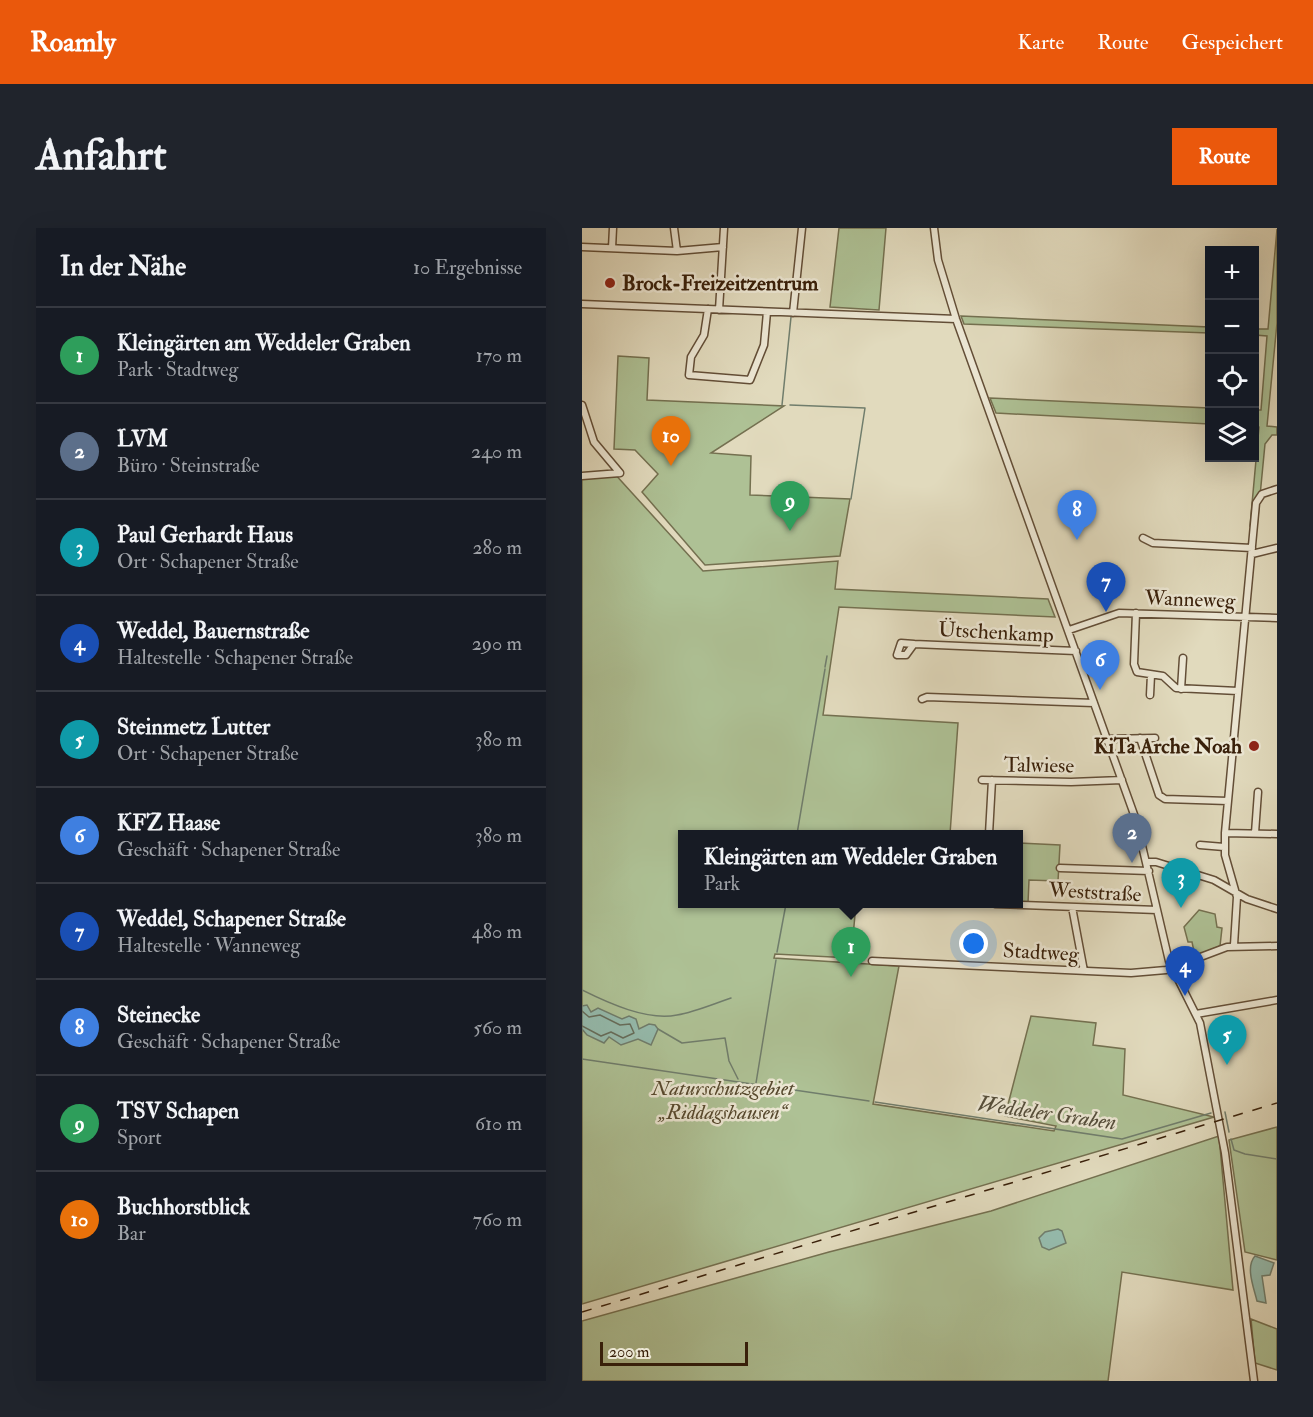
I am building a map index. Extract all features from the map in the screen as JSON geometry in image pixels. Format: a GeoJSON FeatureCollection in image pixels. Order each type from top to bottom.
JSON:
{"type":"FeatureCollection","features":[{"type":"Feature","properties":{"kind":"street"},"geometry":{"type":"LineString","coordinates":[[612,248],[613,228]]}},
{"type":"Feature","properties":{"kind":"street"},"geometry":{"type":"LineString","coordinates":[[674,228],[677,251]]}},
{"type":"Feature","properties":{"kind":"street"},"geometry":{"type":"LineString","coordinates":[[719,310],[724,228]]}},
{"type":"Feature","properties":{"kind":"street"},"geometry":{"type":"LineString","coordinates":[[793,313],[801,228]]}},
{"type":"Feature","properties":{"kind":"street"},"geometry":{"type":"LineString","coordinates":[[934,228],[938,260],[956,319],[1122,780],[1147,862],[1172,968],[1200,1023],[1225,1153],[1254,1381]]}},
{"type":"Feature","properties":{"kind":"street"},"geometry":{"type":"LineString","coordinates":[[582,248],[677,251],[723,247]]}},
{"type":"Feature","properties":{"kind":"street"},"geometry":{"type":"LineString","coordinates":[[582,304],[956,319]]}},
{"type":"Feature","properties":{"kind":"street"},"geometry":{"type":"LineString","coordinates":[[708,309],[704,335],[690,362],[689,375],[750,380],[764,345],[767,312]]}},
{"type":"Feature","properties":{"kind":"street"},"geometry":{"type":"LineString","coordinates":[[582,405],[594,442],[620,473],[582,476]]}},
{"type":"Feature","properties":{"kind":"street"},"geometry":{"type":"LineString","coordinates":[[1277,489],[1257,498],[1224,847],[1236,892],[1234,945],[1260,948],[1277,946]]}},
{"type":"Feature","properties":{"kind":"street"},"geometry":{"type":"LineString","coordinates":[[1143,538],[1153,543],[1252,551],[1277,548]]}},
{"type":"Feature","properties":{"kind":"street"},"geometry":{"type":"LineString","coordinates":[[1136,613],[1135,668],[1140,674],[1163,676],[1176,688],[1238,692]]}},
{"type":"Feature","properties":{"kind":"street","name":"Wanneweg"},"geometry":{"type":"LineString","coordinates":[[1069,630],[1115,614],[1277,618]]}},
{"type":"Feature","properties":{"kind":"street","name":"Ütschenkamp"},"geometry":{"type":"LineString","coordinates":[[914,644],[1076,651]]}},
{"type":"Feature","properties":{"kind":"street"},"geometry":{"type":"LineString","coordinates":[[1182,689],[1183,658]]}},
{"type":"Feature","properties":{"kind":"street"},"geometry":{"type":"LineString","coordinates":[[1150,695],[1151,675]]}},
{"type":"Feature","properties":{"kind":"street"},"geometry":{"type":"LineString","coordinates":[[922,699],[927,697],[1094,703]]}},
{"type":"Feature","properties":{"kind":"street"},"geometry":{"type":"LineString","coordinates":[[1140,738],[1159,795],[1165,799],[1228,801]]}},
{"type":"Feature","properties":{"kind":"street"},"geometry":{"type":"LineString","coordinates":[[1107,739],[1155,738]]}},
{"type":"Feature","properties":{"kind":"street","name":"Talwiese"},"geometry":{"type":"LineString","coordinates":[[982,780],[1122,780]]}},
{"type":"Feature","properties":{"kind":"street","name":"Talwiese"},"geometry":{"type":"LineString","coordinates":[[989,830],[992,780]]}},
{"type":"Feature","properties":{"kind":"street"},"geometry":{"type":"LineString","coordinates":[[1255,833],[1258,792]]}},
{"type":"Feature","properties":{"kind":"street"},"geometry":{"type":"LineString","coordinates":[[1225,833],[1277,834]]}},
{"type":"Feature","properties":{"kind":"street"},"geometry":{"type":"LineString","coordinates":[[1200,845],[1224,847]]}},
{"type":"Feature","properties":{"kind":"street"},"geometry":{"type":"LineString","coordinates":[[1147,862],[1156,862],[1214,880],[1247,899],[1277,909]]}},
{"type":"Feature","properties":{"kind":"street"},"geometry":{"type":"LineString","coordinates":[[1060,868],[1149,871]]}},
{"type":"Feature","properties":{"kind":"street","name":"Weststraße"},"geometry":{"type":"LineString","coordinates":[[1023,904],[1158,910]]}},
{"type":"Feature","properties":{"kind":"street"},"geometry":{"type":"LineString","coordinates":[[1072,907],[1084,971]]}},
{"type":"Feature","properties":{"kind":"street","name":"Stadtweg"},"geometry":{"type":"LineString","coordinates":[[872,961],[1131,973],[1172,968],[1234,945]]}},
{"type":"Feature","properties":{"kind":"street"},"geometry":{"type":"LineString","coordinates":[[1196,1014],[1213,1013],[1277,1000]]}},
{"type":"Feature","properties":{"kind":"street"},"geometry":{"type":"LineString","coordinates":[[1200,1023],[1213,1013]]}},
{"type":"Feature","properties":{"kind":"green space"},"geometry":{"type":"Polygon","coordinates":[[[839,228],[886,228],[879,310],[830,307],[839,228]]]}},
{"type":"Feature","properties":{"kind":"green space"},"geometry":{"type":"Polygon","coordinates":[[[1277,229],[1277,323],[1267,426],[1277,427],[1277,435],[1272,435],[1265,444],[1257,527],[1250,526],[1256,462],[1259,462],[1259,410],[1261,410],[1267,336],[1259,335],[1259,329],[1268,329],[1277,229]]]}},
{"type":"Feature","properties":{"kind":"green space"},"geometry":{"type":"Polygon","coordinates":[[[961,316],[1205,327],[1205,333],[964,324],[961,316]]]}},
{"type":"Feature","properties":{"kind":"green space"},"geometry":{"type":"Polygon","coordinates":[[[618,356],[649,358],[647,400],[784,406],[711,453],[751,456],[750,495],[850,499],[840,556],[705,565],[642,492],[658,474],[635,450],[614,449],[618,356]]]}},
{"type":"Feature","properties":{"kind":"green space"},"geometry":{"type":"Polygon","coordinates":[[[990,398],[1205,408],[1205,424],[996,413],[990,398]]]}},
{"type":"Feature","properties":{"kind":"green space","name":"Naturschutzgebiet „Riddagshausen“"},"geometry":{"type":"Polygon","coordinates":[[[613,472],[703,571],[838,561],[835,589],[1048,599],[1055,617],[839,607],[823,715],[958,723],[950,830],[678,830],[678,908],[856,908],[851,958],[775,954],[774,958],[899,966],[873,1104],[1054,1131],[1056,1126],[1005,1116],[1031,1016],[1096,1023],[1093,1045],[1125,1049],[1123,1095],[1214,1117],[582,1304],[582,474],[613,472]]]}},
{"type":"Feature","properties":{"kind":"green space"},"geometry":{"type":"Polygon","coordinates":[[[1023,843],[1060,845],[1058,881],[1029,880],[1028,903],[1023,902],[1023,843]]]}},
{"type":"Feature","properties":{"kind":"green space"},"geometry":{"type":"Polygon","coordinates":[[[1199,910],[1215,914],[1217,927],[1222,928],[1220,946],[1195,956],[1192,942],[1188,942],[1184,927],[1199,910]]]}},
{"type":"Feature","properties":{"kind":"green space"},"geometry":{"type":"Polygon","coordinates":[[[1277,1127],[1277,1260],[1245,1252],[1229,1140],[1277,1127]]]}},
{"type":"Feature","properties":{"kind":"green space"},"geometry":{"type":"Polygon","coordinates":[[[1219,1136],[1233,1290],[1122,1272],[1108,1381],[582,1381],[582,1321],[829,1252],[991,1211],[1219,1136]]]}},
{"type":"Feature","properties":{"kind":"green space"},"geometry":{"type":"Polygon","coordinates":[[[1251,1319],[1277,1329],[1277,1370],[1255,1363],[1251,1319]]]}},
{"type":"Feature","properties":{"kind":"water"},"geometry":{"type":"Polygon","coordinates":[[[587,1005],[591,1012],[598,1008],[622,1019],[629,1016],[636,1019],[639,1029],[649,1024],[655,1025],[658,1029],[651,1045],[638,1039],[621,1045],[609,1037],[604,1043],[587,1035],[582,1029],[582,1006],[587,1005]]]}},
{"type":"Feature","properties":{"kind":"water"},"geometry":{"type":"Polygon","coordinates":[[[1058,1229],[1062,1231],[1066,1243],[1049,1250],[1042,1247],[1039,1238],[1045,1232],[1058,1229]]]}},
{"type":"Feature","properties":{"kind":"water"},"geometry":{"type":"Polygon","coordinates":[[[1255,1256],[1274,1263],[1270,1275],[1262,1276],[1266,1303],[1257,1301],[1252,1284],[1250,1272],[1255,1256]]]}},
{"type":"Feature","properties":{"kind":"waterway"},"geometry":{"type":"LineString","coordinates":[[782,405],[791,317]]}},
{"type":"Feature","properties":{"kind":"waterway"},"geometry":{"type":"LineString","coordinates":[[790,405],[865,408],[851,499]]}},
{"type":"Feature","properties":{"kind":"waterway"},"geometry":{"type":"LineString","coordinates":[[825,667],[827,656]]}},
{"type":"Feature","properties":{"kind":"waterway"},"geometry":{"type":"LineString","coordinates":[[798,830],[825,669]]}},
{"type":"Feature","properties":{"kind":"waterway"},"geometry":{"type":"LineString","coordinates":[[777,952],[785,908]]}},
{"type":"Feature","properties":{"kind":"waterway"},"geometry":{"type":"LineString","coordinates":[[756,1083],[776,960]]}},
{"type":"Feature","properties":{"kind":"waterway"},"geometry":{"type":"LineString","coordinates":[[582,990],[628,1010],[665,1016],[690,1012],[731,998]]}},
{"type":"Feature","properties":{"kind":"waterway"},"geometry":{"type":"LineString","coordinates":[[658,1029],[682,1043],[725,1038],[729,1061],[738,1079]]}},
{"type":"Feature","properties":{"kind":"waterway","name":"Weddeler Graben"},"geometry":{"type":"LineString","coordinates":[[582,1059],[869,1101]]}},
{"type":"Feature","properties":{"kind":"waterway","name":"Weddeler Graben"},"geometry":{"type":"LineString","coordinates":[[875,1102],[1122,1139],[1211,1113]]}},
{"type":"Feature","properties":{"kind":"waterway","name":"Weddeler Graben"},"geometry":{"type":"LineString","coordinates":[[1225,1112],[1229,1132]]}},
{"type":"Feature","properties":{"kind":"waterway","name":"Weddeler Graben"},"geometry":{"type":"LineString","coordinates":[[1231,1139],[1234,1150],[1277,1159]]}},
{"type":"Feature","properties":{"kind":"railway"},"geometry":{"type":"LineString","coordinates":[[582,1312],[1277,1103]]}},
{"type":"Feature","properties":{"kind":"place","name":"Brock-Freizeitzentrum"},"geometry":{"type":"Point","coordinates":[610,283]}},
{"type":"Feature","properties":{"kind":"place","name":"Buchhorstblick"},"geometry":{"type":"Point","coordinates":[671,466]}},
{"type":"Feature","properties":{"kind":"place","name":"TSV Schapen"},"geometry":{"type":"Point","coordinates":[790,531]}},
{"type":"Feature","properties":{"kind":"place","name":"Steinecke"},"geometry":{"type":"Point","coordinates":[1077,540]}},
{"type":"Feature","properties":{"kind":"place","name":"Weddel, Schapener Straße"},"geometry":{"type":"Point","coordinates":[1106,612]}},
{"type":"Feature","properties":{"kind":"place","name":"KFZ Haase"},"geometry":{"type":"Point","coordinates":[1100,690]}},
{"type":"Feature","properties":{"kind":"place","name":"KiTa Arche Noah"},"geometry":{"type":"Point","coordinates":[1254,746]}},
{"type":"Feature","properties":{"kind":"place","name":"LVM"},"geometry":{"type":"Point","coordinates":[1132,863]}},
{"type":"Feature","properties":{"kind":"place","name":"Paul Gerhardt Haus"},"geometry":{"type":"Point","coordinates":[1181,908]}},
{"type":"Feature","properties":{"kind":"place","name":"Kleingärten am Weddeler Graben"},"geometry":{"type":"Point","coordinates":[851,977]}},
{"type":"Feature","properties":{"kind":"place","name":"Weddel, Bauernstraße"},"geometry":{"type":"Point","coordinates":[1185,996]}},
{"type":"Feature","properties":{"kind":"place","name":"Steinmetz Lutter"},"geometry":{"type":"Point","coordinates":[1227,1065]}}]}
